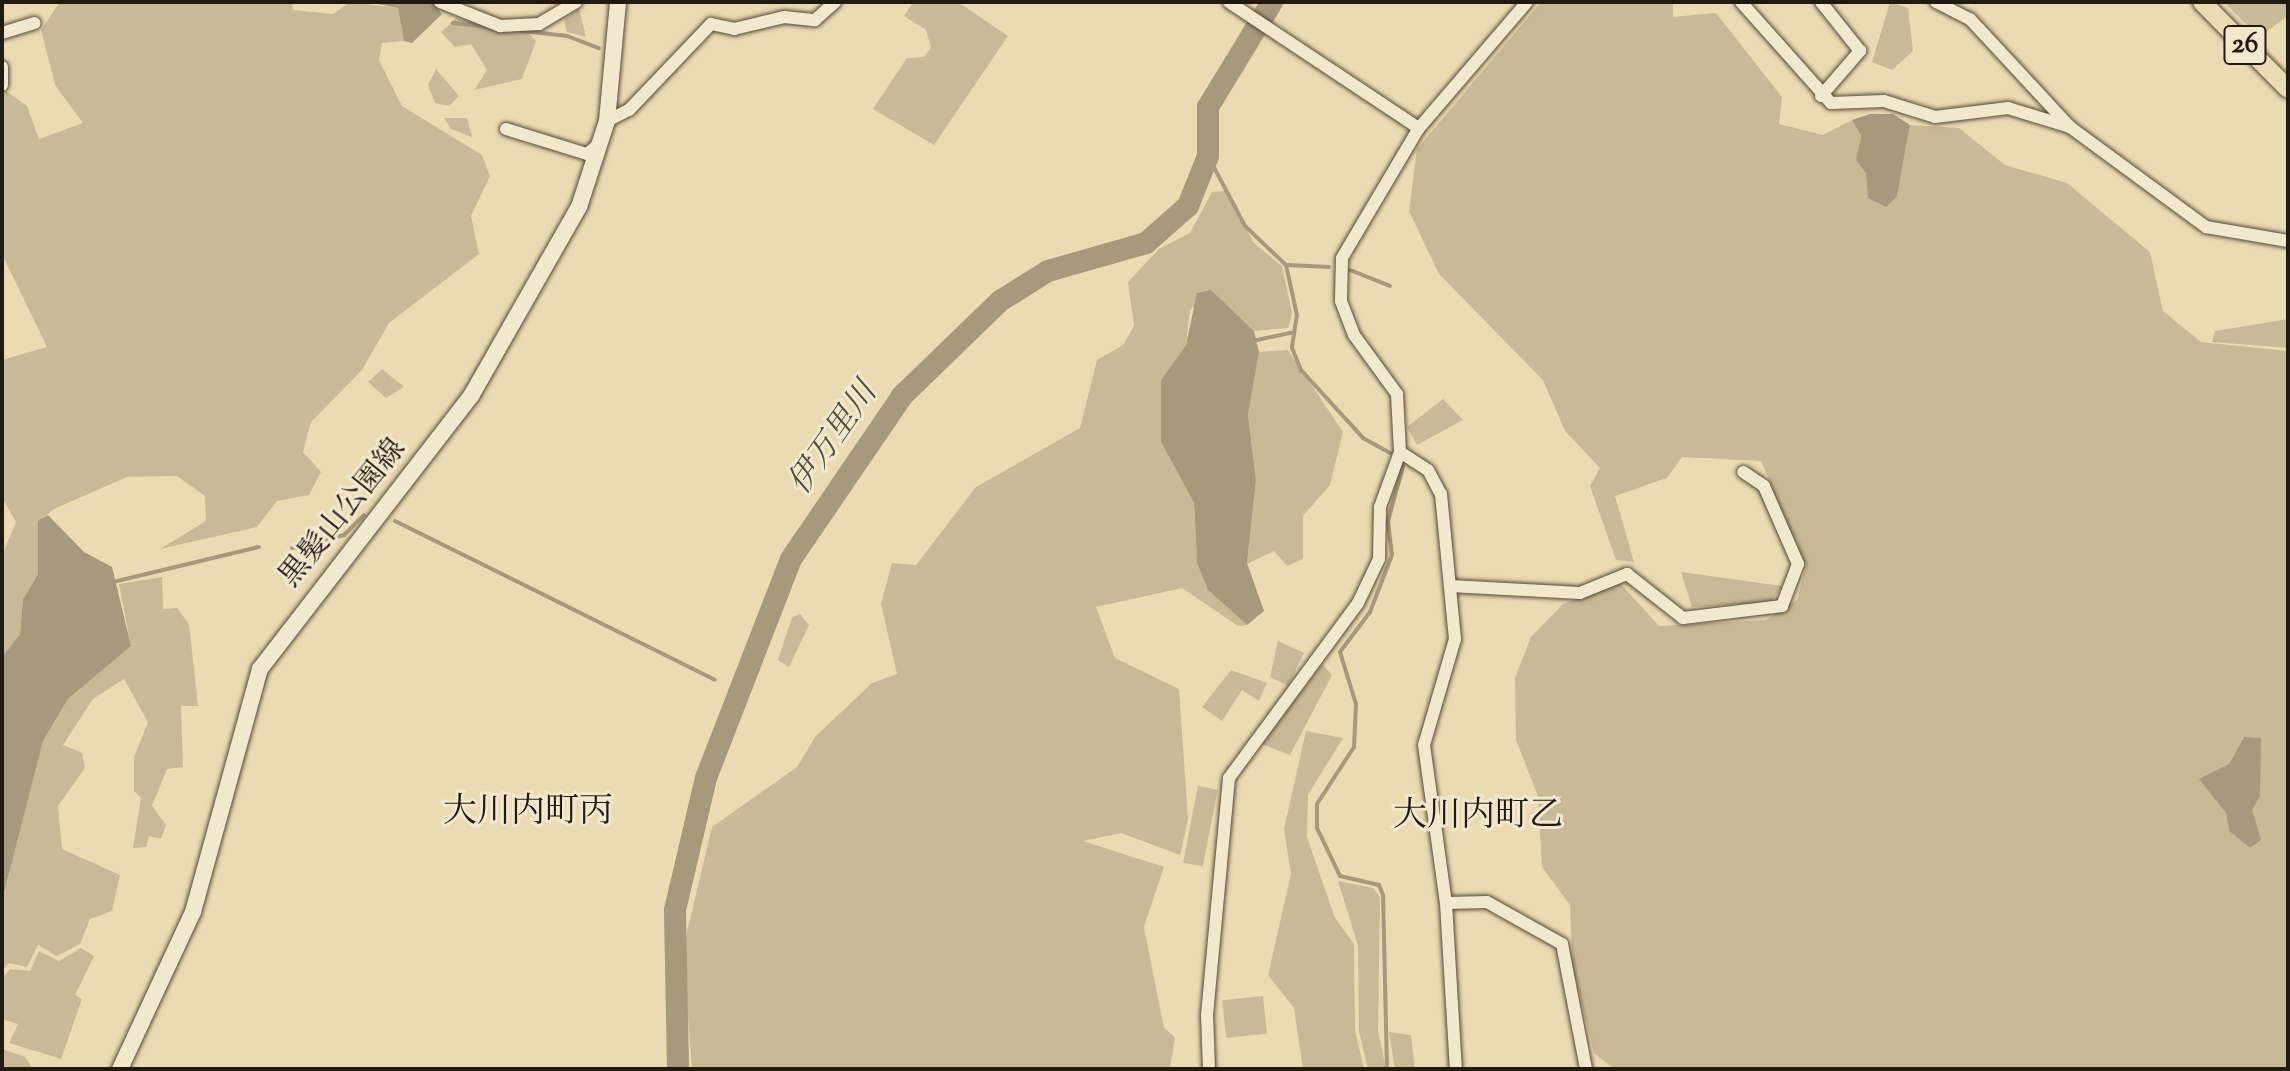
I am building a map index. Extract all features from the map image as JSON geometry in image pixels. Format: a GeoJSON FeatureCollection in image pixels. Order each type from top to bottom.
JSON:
{"type":"FeatureCollection","features":[{"type":"Feature","properties":{"kind":"main road","name":"黒髪山公園線"},"geometry":{"type":"LineString","coordinates":[[120,1069],[193,912],[260,669],[471,396],[555,254],[607,121],[618,2]]}},
{"type":"Feature","properties":{"kind":"main road","name":"26"},"geometry":{"type":"LineString","coordinates":[[2202,2],[2288,89]]}},
{"type":"Feature","properties":{"kind":"street"},"geometry":{"type":"LineString","coordinates":[[440,2],[500,26],[539,24],[576,2]]}},
{"type":"Feature","properties":{"kind":"street"},"geometry":{"type":"LineString","coordinates":[[607,121],[629,110],[711,24],[734,29],[784,17],[815,20],[835,2]]}},
{"type":"Feature","properties":{"kind":"street"},"geometry":{"type":"LineString","coordinates":[[1209,1069],[1207,1015],[1229,778],[1358,603],[1379,559],[1380,507],[1400,452],[1393,378],[1354,335],[1341,301],[1340,273],[1386,175],[1419,128],[1527,2]]}},
{"type":"Feature","properties":{"kind":"street"},"geometry":{"type":"LineString","coordinates":[[1821,2],[1860,51],[1821,96]]}},
{"type":"Feature","properties":{"kind":"street"},"geometry":{"type":"LineString","coordinates":[[1936,2],[1970,19],[2070,127],[2206,227],[2288,241]]}},
{"type":"Feature","properties":{"kind":"street"},"geometry":{"type":"LineString","coordinates":[[1745,3],[1821,96],[1831,103],[1884,101],[1935,117],[2008,108],[2070,127]]}},
{"type":"Feature","properties":{"kind":"street"},"geometry":{"type":"LineString","coordinates":[[1233,4],[1419,128]]}},
{"type":"Feature","properties":{"kind":"street"},"geometry":{"type":"LineString","coordinates":[[2,33],[35,23]]}},
{"type":"Feature","properties":{"kind":"street"},"geometry":{"type":"LineString","coordinates":[[2,67],[2,85]]}},
{"type":"Feature","properties":{"kind":"street"},"geometry":{"type":"LineString","coordinates":[[506,129],[587,154],[601,142]]}},
{"type":"Feature","properties":{"kind":"street"},"geometry":{"type":"LineString","coordinates":[[1400,452],[1436,478],[1450,586],[1453,663],[1424,745],[1446,903],[1456,1069]]}},
{"type":"Feature","properties":{"kind":"street"},"geometry":{"type":"LineString","coordinates":[[1450,586],[1580,593],[1627,574],[1683,618],[1782,606],[1798,564],[1764,486],[1743,472]]}},
{"type":"Feature","properties":{"kind":"street"},"geometry":{"type":"LineString","coordinates":[[1446,903],[1487,902],[1562,944],[1586,1069]]}},
{"type":"Feature","properties":{"kind":"shaded area"},"geometry":{"type":"Polygon","coordinates":[[[60,2],[292,2],[293,10],[333,14],[350,2],[398,8],[404,41],[382,43],[379,60],[402,106],[482,155],[490,176],[471,216],[479,254],[389,323],[362,370],[311,422],[303,452],[321,472],[309,495],[277,501],[257,527],[160,549],[206,521],[205,496],[177,476],[127,477],[54,509],[38,522],[38,574],[23,599],[20,634],[2,657],[2,556],[16,522],[2,497],[2,360],[47,347],[2,254],[2,98],[6,91],[27,106],[39,139],[83,123],[55,85],[41,30],[60,2]]]}},
{"type":"Feature","properties":{"kind":"shaded area"},"geometry":{"type":"Polygon","coordinates":[[[368,2],[432,2],[442,14],[412,43],[404,41],[398,8],[368,2]]]}},
{"type":"Feature","properties":{"kind":"shaded area"},"geometry":{"type":"Polygon","coordinates":[[[913,2],[958,2],[1008,36],[934,145],[873,109],[907,58],[924,57],[931,48],[926,30],[904,16],[913,2]]]}},
{"type":"Feature","properties":{"kind":"shaded area"},"geometry":{"type":"Polygon","coordinates":[[[1541,2],[1673,2],[1673,17],[1716,13],[1782,97],[1779,124],[1823,135],[1852,120],[1861,136],[1856,160],[1897,196],[1910,125],[1959,128],[2005,165],[2067,183],[2150,252],[2163,311],[2201,342],[2288,351],[2288,1069],[1614,1069],[1594,1053],[1572,964],[1570,905],[1542,867],[1538,796],[1516,740],[1515,678],[1531,637],[1563,604],[1620,583],[1659,626],[1766,620],[1797,600],[1806,566],[1761,461],[1682,457],[1667,478],[1615,496],[1634,562],[1616,560],[1590,486],[1600,468],[1565,431],[1543,380],[1439,274],[1409,211],[1417,149],[1541,2]],[[2244,737],[2229,764],[2226,813],[2229,831],[2250,848],[2252,810],[2244,737]]]}},
{"type":"Feature","properties":{"kind":"shaded area"},"geometry":{"type":"Polygon","coordinates":[[[1890,2],[1908,8],[1913,51],[1892,70],[1872,62],[1890,2]]]}},
{"type":"Feature","properties":{"kind":"shaded area"},"geometry":{"type":"Polygon","coordinates":[[[2224,2],[2288,2],[2288,16],[2259,37],[2224,2]]]}},
{"type":"Feature","properties":{"kind":"shaded area"},"geometry":{"type":"Polygon","coordinates":[[[579,9],[586,37],[567,32],[564,20],[579,9]]]}},
{"type":"Feature","properties":{"kind":"shaded area"},"geometry":{"type":"Polygon","coordinates":[[[456,18],[525,30],[536,41],[522,79],[474,90],[487,70],[471,44],[455,47],[441,32],[456,18]]]}},
{"type":"Feature","properties":{"kind":"shaded area"},"geometry":{"type":"Polygon","coordinates":[[[436,69],[459,96],[449,106],[435,103],[428,85],[436,69]]]}},
{"type":"Feature","properties":{"kind":"shaded area"},"geometry":{"type":"Polygon","coordinates":[[[1870,114],[1893,114],[1910,125],[1897,196],[1886,207],[1868,198],[1866,173],[1856,160],[1861,136],[1852,120],[1870,114]]]}},
{"type":"Feature","properties":{"kind":"shaded area"},"geometry":{"type":"Polygon","coordinates":[[[444,118],[467,118],[472,137],[451,129],[444,118]]]}},
{"type":"Feature","properties":{"kind":"shaded area"},"geometry":{"type":"Polygon","coordinates":[[[1225,191],[1254,243],[1282,266],[1292,313],[1288,328],[1254,331],[1211,290],[1190,310],[1186,345],[1161,380],[1161,442],[1194,503],[1197,563],[1208,590],[1247,625],[1238,626],[1182,588],[1096,607],[1115,658],[1179,689],[1188,819],[1180,855],[1121,833],[1083,841],[1164,867],[1144,927],[1164,1028],[1175,1037],[1170,1069],[692,1069],[683,949],[712,827],[797,767],[815,737],[872,683],[897,674],[881,604],[892,563],[916,565],[976,487],[1080,428],[1097,360],[1123,345],[1134,326],[1128,282],[1159,249],[1190,233],[1212,192],[1225,191]]]}},
{"type":"Feature","properties":{"kind":"shaded area"},"geometry":{"type":"Polygon","coordinates":[[[1211,290],[1254,331],[1259,352],[1248,415],[1256,480],[1247,563],[1264,611],[1247,625],[1208,590],[1197,563],[1194,503],[1161,442],[1161,380],[1186,345],[1197,293],[1211,290]]]}},
{"type":"Feature","properties":{"kind":"shaded area"},"geometry":{"type":"Polygon","coordinates":[[[2288,319],[2288,348],[2212,342],[2215,331],[2288,319]]]}},
{"type":"Feature","properties":{"kind":"shaded area"},"geometry":{"type":"Polygon","coordinates":[[[1288,350],[1343,432],[1330,485],[1303,516],[1303,559],[1287,566],[1274,551],[1247,564],[1256,480],[1248,415],[1259,352],[1288,350]]]}},
{"type":"Feature","properties":{"kind":"shaded area"},"geometry":{"type":"Polygon","coordinates":[[[382,369],[404,387],[386,398],[368,382],[382,369]]]}},
{"type":"Feature","properties":{"kind":"shaded area"},"geometry":{"type":"Polygon","coordinates":[[[1443,399],[1463,420],[1417,445],[1407,427],[1443,399]]]}},
{"type":"Feature","properties":{"kind":"shaded area"},"geometry":{"type":"Polygon","coordinates":[[[48,515],[84,552],[112,567],[131,646],[68,699],[43,741],[2,901],[2,657],[20,634],[23,599],[38,574],[38,521],[48,515]]]}},
{"type":"Feature","properties":{"kind":"shaded area"},"geometry":{"type":"Polygon","coordinates":[[[1681,572],[1782,586],[1771,602],[1692,607],[1681,572]]]}},
{"type":"Feature","properties":{"kind":"shaded area"},"geometry":{"type":"Polygon","coordinates":[[[162,577],[163,609],[177,608],[189,624],[198,706],[181,706],[183,767],[167,769],[152,806],[166,825],[161,839],[149,836],[146,847],[133,848],[141,798],[134,791],[134,757],[148,722],[124,679],[93,699],[63,745],[82,753],[85,768],[58,806],[62,849],[120,875],[112,911],[90,919],[80,944],[57,956],[38,945],[27,967],[9,963],[2,971],[2,901],[43,741],[68,699],[131,646],[119,584],[162,577]]]}},
{"type":"Feature","properties":{"kind":"shaded area"},"geometry":{"type":"Polygon","coordinates":[[[800,614],[809,625],[789,667],[778,660],[792,617],[800,614]]]}},
{"type":"Feature","properties":{"kind":"shaded area"},"geometry":{"type":"Polygon","coordinates":[[[1278,641],[1304,653],[1288,686],[1270,677],[1278,641]]]}},
{"type":"Feature","properties":{"kind":"shaded area"},"geometry":{"type":"Polygon","coordinates":[[[1322,664],[1332,675],[1290,755],[1262,744],[1322,664]]]}},
{"type":"Feature","properties":{"kind":"shaded area"},"geometry":{"type":"Polygon","coordinates":[[[1231,670],[1267,683],[1259,701],[1242,690],[1222,721],[1202,707],[1231,670]]]}},
{"type":"Feature","properties":{"kind":"shaded area"},"geometry":{"type":"Polygon","coordinates":[[[1306,731],[1343,738],[1308,795],[1307,837],[1335,918],[1354,944],[1355,1030],[1364,1069],[1303,1069],[1294,1008],[1268,975],[1291,874],[1284,829],[1306,731]]]}},
{"type":"Feature","properties":{"kind":"shaded area"},"geometry":{"type":"Polygon","coordinates":[[[2244,737],[2261,738],[2260,796],[2252,810],[2261,840],[2250,848],[2229,831],[2226,813],[2199,779],[2229,764],[2244,737]]]}},
{"type":"Feature","properties":{"kind":"shaded area"},"geometry":{"type":"Polygon","coordinates":[[[1198,786],[1218,790],[1203,866],[1183,863],[1198,786]]]}},
{"type":"Feature","properties":{"kind":"shaded area"},"geometry":{"type":"Polygon","coordinates":[[[1338,881],[1373,888],[1380,897],[1378,1030],[1386,1069],[1368,1069],[1359,1031],[1358,946],[1338,881]]]}},
{"type":"Feature","properties":{"kind":"shaded area"},"geometry":{"type":"Polygon","coordinates":[[[81,948],[94,956],[75,995],[82,999],[61,1059],[9,1043],[18,1024],[2,1019],[2,979],[10,969],[30,971],[39,951],[59,961],[81,948]]]}},
{"type":"Feature","properties":{"kind":"shaded area"},"geometry":{"type":"Polygon","coordinates":[[[1263,996],[1267,1034],[1226,1038],[1222,1000],[1263,996]]]}},
{"type":"Feature","properties":{"kind":"shaded area"},"geometry":{"type":"Polygon","coordinates":[[[1389,1032],[1411,1035],[1415,1069],[1395,1069],[1389,1032]]]}},
{"type":"Feature","properties":{"kind":"shaded area"},"geometry":{"type":"Polygon","coordinates":[[[2,1049],[25,1057],[33,1069],[2,1069],[2,1049]]]}},
{"type":"Feature","properties":{"kind":"waterway","name":"伊万里川"},"geometry":{"type":"LineString","coordinates":[[678,1069],[675,910],[706,778],[791,559],[902,396],[1000,301],[1048,271],[1146,243],[1188,206],[1208,156],[1208,107],[1272,2]]}},
{"type":"Feature","properties":{"kind":"waterway"},"geometry":{"type":"LineString","coordinates":[[453,23],[567,36],[599,48]]}},
{"type":"Feature","properties":{"kind":"waterway"},"geometry":{"type":"LineString","coordinates":[[1208,156],[1245,226],[1286,265],[1297,315],[1292,348],[1301,370],[1363,438],[1390,453]]}},
{"type":"Feature","properties":{"kind":"waterway"},"geometry":{"type":"LineString","coordinates":[[1288,265],[1329,267]]}},
{"type":"Feature","properties":{"kind":"waterway"},"geometry":{"type":"LineString","coordinates":[[1350,270],[1390,286]]}},
{"type":"Feature","properties":{"kind":"waterway"},"geometry":{"type":"LineString","coordinates":[[1252,341],[1291,333]]}},
{"type":"Feature","properties":{"kind":"waterway"},"geometry":{"type":"LineString","coordinates":[[1387,1069],[1383,895],[1379,885],[1340,876],[1317,828],[1317,804],[1354,747],[1356,704],[1340,652],[1370,612],[1392,555],[1388,521],[1403,466]]}},
{"type":"Feature","properties":{"kind":"waterway"},"geometry":{"type":"LineString","coordinates":[[292,548],[344,535],[364,515]]}},
{"type":"Feature","properties":{"kind":"waterway"},"geometry":{"type":"LineString","coordinates":[[395,521],[715,680]]}},
{"type":"Feature","properties":{"kind":"waterway"},"geometry":{"type":"LineString","coordinates":[[113,582],[259,547]]}},
{"type":"Feature","properties":{"kind":"district","name":"大川内町丙"},"geometry":{"type":"Point","coordinates":[528,813]}},
{"type":"Feature","properties":{"kind":"district","name":"大川内町乙"},"geometry":{"type":"Point","coordinates":[1478,817]}}]}
